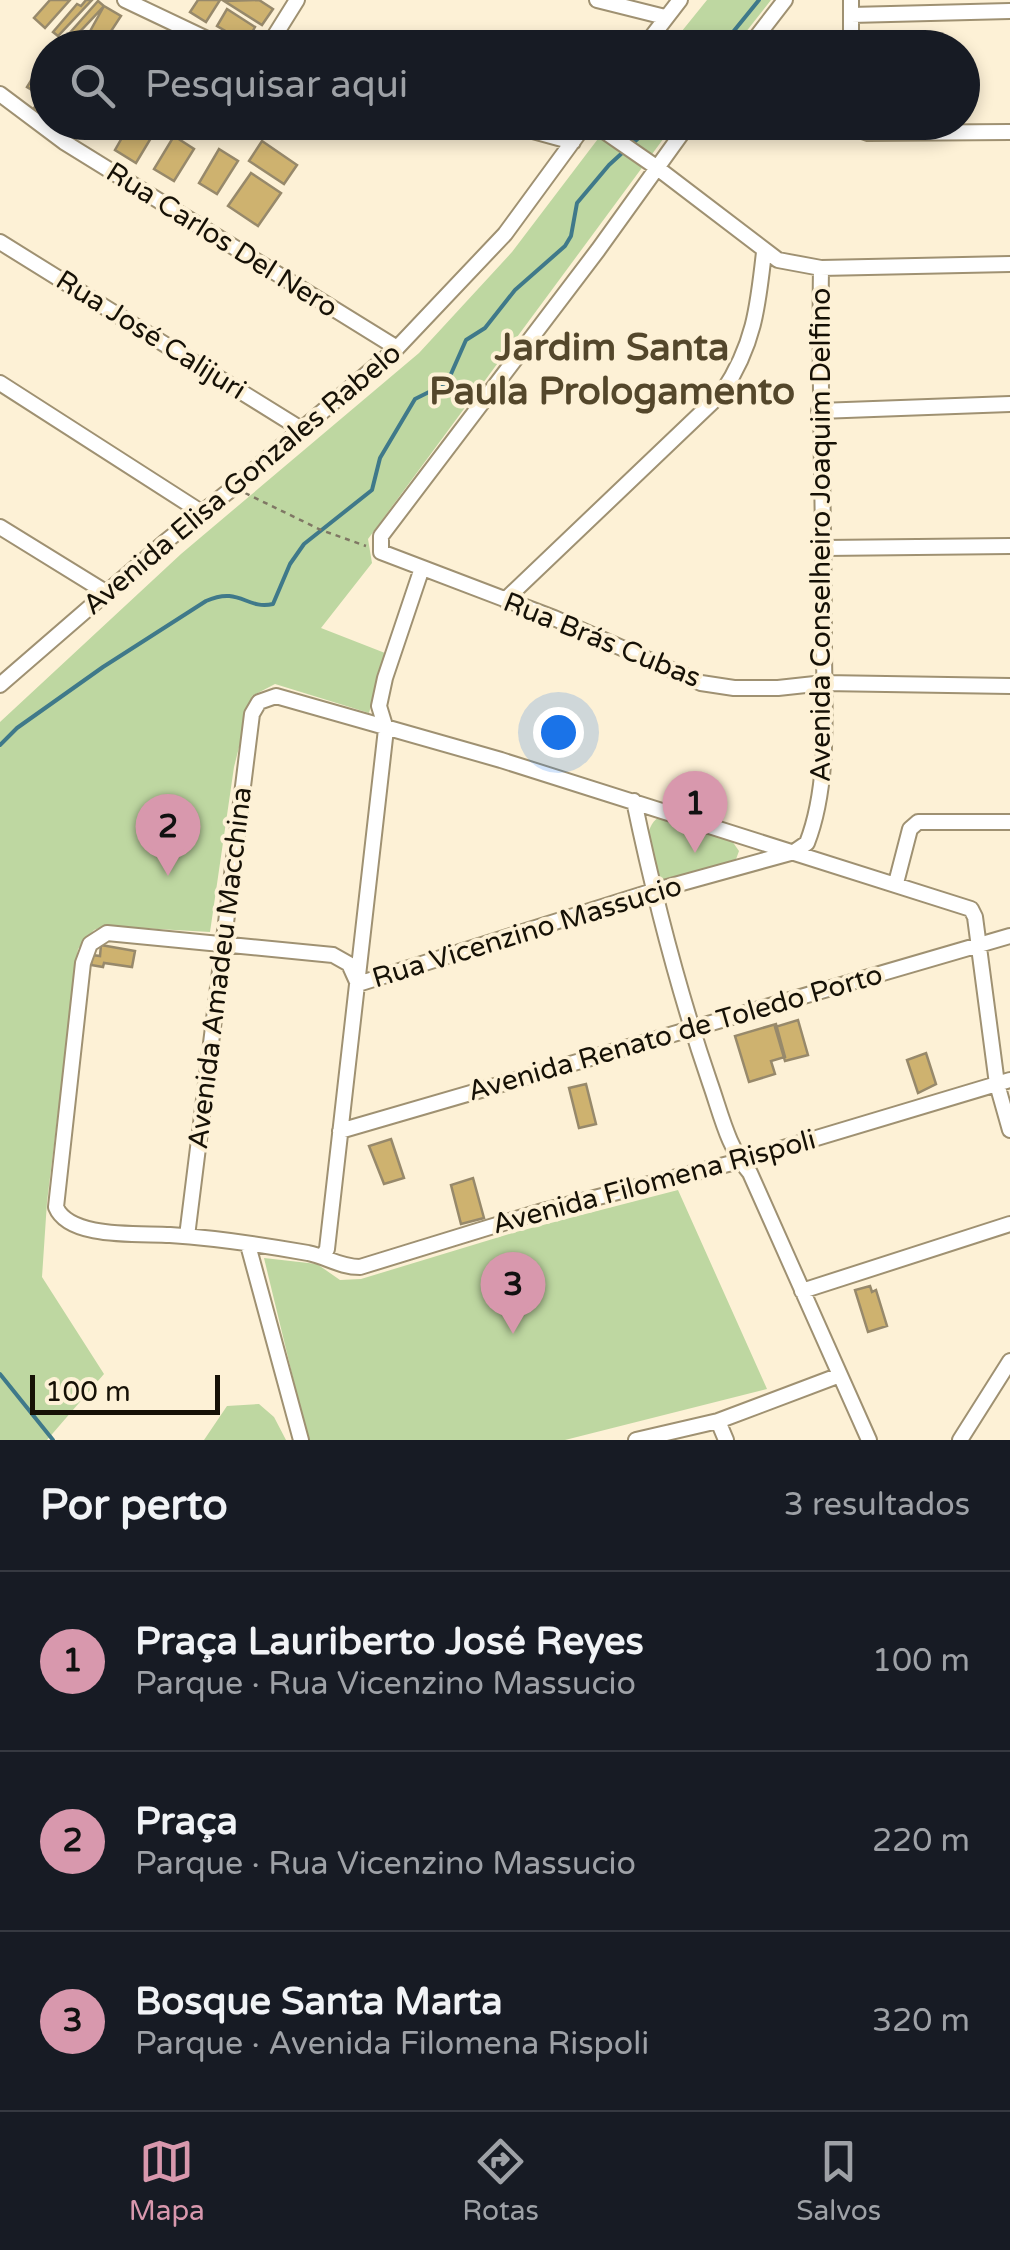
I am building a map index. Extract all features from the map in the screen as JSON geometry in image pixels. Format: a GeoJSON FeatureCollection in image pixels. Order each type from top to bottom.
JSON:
{"type":"FeatureCollection","features":[{"type":"Feature","properties":{"kind":"street"},"geometry":{"type":"LineString","coordinates":[[125,0],[188,30]]}},
{"type":"Feature","properties":{"kind":"street"},"geometry":{"type":"LineString","coordinates":[[278,30],[297,0]]}},
{"type":"Feature","properties":{"kind":"street"},"geometry":{"type":"LineString","coordinates":[[597,0],[665,17]]}},
{"type":"Feature","properties":{"kind":"street"},"geometry":{"type":"LineString","coordinates":[[656,30],[680,0]]}},
{"type":"Feature","properties":{"kind":"street"},"geometry":{"type":"LineString","coordinates":[[762,30],[784,0]]}},
{"type":"Feature","properties":{"kind":"street"},"geometry":{"type":"LineString","coordinates":[[851,8],[1010,11]]}},
{"type":"Feature","properties":{"kind":"street","name":"Rua Carlos Del Nero"},"geometry":{"type":"LineString","coordinates":[[0,94],[30,116]]}},
{"type":"Feature","properties":{"kind":"street"},"geometry":{"type":"LineString","coordinates":[[980,132],[1010,132]]}},
{"type":"Feature","properties":{"kind":"street","name":"Rua Carlos Del Nero"},"geometry":{"type":"LineString","coordinates":[[61,140],[397,348]]}},
{"type":"Feature","properties":{"kind":"street"},"geometry":{"type":"LineString","coordinates":[[567,140],[574,142]]}},
{"type":"Feature","properties":{"kind":"street"},"geometry":{"type":"LineString","coordinates":[[617,140],[778,260],[821,268],[1010,264]]}},
{"type":"Feature","properties":{"kind":"street"},"geometry":{"type":"LineString","coordinates":[[381,552],[381,536],[676,140]]}},
{"type":"Feature","properties":{"kind":"street","name":"Avenida Elisa Gonzales Rabelo"},"geometry":{"type":"LineString","coordinates":[[4,676],[397,348],[504,234],[574,142]]}},
{"type":"Feature","properties":{"kind":"street","name":"Rua José Calijuri"},"geometry":{"type":"LineString","coordinates":[[0,242],[302,429]]}},
{"type":"Feature","properties":{"kind":"street"},"geometry":{"type":"LineString","coordinates":[[505,600],[722,392],[745,355],[754,329],[764,252]]}},
{"type":"Feature","properties":{"kind":"street","name":"Avenida Conselheiro Joaquim Delfino"},"geometry":{"type":"LineString","coordinates":[[794,852],[807,843],[821,796],[821,268]]}},
{"type":"Feature","properties":{"kind":"street"},"geometry":{"type":"LineString","coordinates":[[0,384],[201,512]]}},
{"type":"Feature","properties":{"kind":"street"},"geometry":{"type":"LineString","coordinates":[[818,412],[1010,404]]}},
{"type":"Feature","properties":{"kind":"street"},"geometry":{"type":"LineString","coordinates":[[0,527],[107,593]]}},
{"type":"Feature","properties":{"kind":"street"},"geometry":{"type":"LineString","coordinates":[[824,548],[1010,546]]}},
{"type":"Feature","properties":{"kind":"street","name":"Rua Brás Cubas"},"geometry":{"type":"LineString","coordinates":[[381,552],[701,683],[763,688],[824,684],[1010,686]]}},
{"type":"Feature","properties":{"kind":"street"},"geometry":{"type":"LineString","coordinates":[[323,1256],[327,1249],[386,729],[380,706],[384,678],[422,568]]}},
{"type":"Feature","properties":{"kind":"street","name":"Avenida Amadeu Macchina"},"geometry":{"type":"LineString","coordinates":[[187,1236],[252,714],[267,697],[284,697],[386,729]]}},
{"type":"Feature","properties":{"kind":"street"},"geometry":{"type":"LineString","coordinates":[[386,729],[634,800],[971,908],[1010,1130]]}},
{"type":"Feature","properties":{"kind":"street"},"geometry":{"type":"LineString","coordinates":[[634,800],[653,892],[692,1026],[740,1161],[750,1173],[870,1440]]}},
{"type":"Feature","properties":{"kind":"street"},"geometry":{"type":"LineString","coordinates":[[896,883],[910,830],[918,822],[1010,822]]}},
{"type":"Feature","properties":{"kind":"street","name":"Rua Vicenzino Massucio"},"geometry":{"type":"LineString","coordinates":[[62,1220],[56,1207],[70,1062],[83,963],[86,950],[96,940],[114,932],[333,955],[349,964],[358,984],[794,852]]}},
{"type":"Feature","properties":{"kind":"street","name":"Avenida Renato de Toledo Porto"},"geometry":{"type":"LineString","coordinates":[[340,1132],[1010,936]]}},
{"type":"Feature","properties":{"kind":"street","name":"Avenida Filomena Rispoli"},"geometry":{"type":"LineString","coordinates":[[62,1220],[83,1229],[187,1236],[323,1256],[336,1264],[360,1266],[539,1212],[740,1161],[1003,1082]]}},
{"type":"Feature","properties":{"kind":"street"},"geometry":{"type":"LineString","coordinates":[[802,1291],[1010,1224]]}},
{"type":"Feature","properties":{"kind":"street"},"geometry":{"type":"LineString","coordinates":[[248,1245],[300,1440]]}},
{"type":"Feature","properties":{"kind":"street"},"geometry":{"type":"LineString","coordinates":[[960,1440],[1010,1360]]}},
{"type":"Feature","properties":{"kind":"street"},"geometry":{"type":"LineString","coordinates":[[636,1440],[718,1420],[840,1375]]}},
{"type":"Feature","properties":{"kind":"street"},"geometry":{"type":"LineString","coordinates":[[718,1420],[726,1440]]}},
{"type":"Feature","properties":{"kind":"path"},"geometry":{"type":"LineString","coordinates":[[234,487],[321,530],[381,552]]}},
{"type":"Feature","properties":{"kind":"green space"},"geometry":{"type":"Polygon","coordinates":[[[707,0],[771,0],[747,30],[683,30],[707,0]]]}},
{"type":"Feature","properties":{"kind":"green space"},"geometry":{"type":"Polygon","coordinates":[[[597,140],[662,140],[368,539],[372,563],[321,628],[385,653],[369,713],[275,684],[252,696],[234,767],[210,932],[105,926],[94,930],[78,949],[47,1202],[42,1277],[104,1374],[47,1440],[0,1440],[0,722],[181,554],[419,353],[512,252],[597,140]]]}},
{"type":"Feature","properties":{"kind":"green space"},"geometry":{"type":"Polygon","coordinates":[[[659,817],[732,841],[739,851],[735,862],[666,887],[656,881],[648,838],[659,817]]]}},
{"type":"Feature","properties":{"kind":"green space"},"geometry":{"type":"Polygon","coordinates":[[[678,1190],[767,1389],[565,1440],[308,1440],[264,1258],[317,1264],[340,1280],[361,1279],[516,1232],[678,1190]]]}},
{"type":"Feature","properties":{"kind":"green space"},"geometry":{"type":"Polygon","coordinates":[[[259,1404],[274,1417],[286,1440],[204,1440],[227,1406],[259,1404]]]}},
{"type":"Feature","properties":{"kind":"building"},"geometry":{"type":"Polygon","coordinates":[[[50,0],[70,0],[45,28],[34,18],[50,0]]]}},
{"type":"Feature","properties":{"kind":"building"},"geometry":{"type":"Polygon","coordinates":[[[92,0],[64,30],[55,30],[77,4],[92,0]]]}},
{"type":"Feature","properties":{"kind":"building"},"geometry":{"type":"Polygon","coordinates":[[[198,0],[220,0],[206,22],[190,12],[198,0]]]}},
{"type":"Feature","properties":{"kind":"building"},"geometry":{"type":"Polygon","coordinates":[[[259,0],[273,9],[262,25],[224,1],[259,0]]]}},
{"type":"Feature","properties":{"kind":"building"},"geometry":{"type":"Polygon","coordinates":[[[98,1],[104,6],[81,30],[72,30],[98,1]]]}},
{"type":"Feature","properties":{"kind":"building"},"geometry":{"type":"Polygon","coordinates":[[[104,6],[121,16],[112,30],[91,30],[104,6]]]}},
{"type":"Feature","properties":{"kind":"building"},"geometry":{"type":"Polygon","coordinates":[[[227,9],[255,27],[224,30],[217,26],[227,9]]]}},
{"type":"Feature","properties":{"kind":"building"},"geometry":{"type":"Polygon","coordinates":[[[121,140],[150,140],[136,163],[115,150],[121,140]]]}},
{"type":"Feature","properties":{"kind":"building"},"geometry":{"type":"Polygon","coordinates":[[[172,140],[180,140],[194,149],[174,181],[154,169],[172,140]]]}},
{"type":"Feature","properties":{"kind":"building"},"geometry":{"type":"Polygon","coordinates":[[[262,141],[297,165],[284,184],[249,161],[262,141]]]}},
{"type":"Feature","properties":{"kind":"building"},"geometry":{"type":"Polygon","coordinates":[[[219,149],[238,161],[217,194],[199,183],[219,149]]]}},
{"type":"Feature","properties":{"kind":"building"},"geometry":{"type":"Polygon","coordinates":[[[251,173],[281,193],[258,226],[228,206],[251,173]]]}},
{"type":"Feature","properties":{"kind":"building"},"geometry":{"type":"Polygon","coordinates":[[[101,945],[135,951],[132,967],[91,965],[92,955],[100,956],[101,945]]]}},
{"type":"Feature","properties":{"kind":"building"},"geometry":{"type":"Polygon","coordinates":[[[798,1020],[808,1055],[785,1061],[775,1027],[798,1020]]]}},
{"type":"Feature","properties":{"kind":"building"},"geometry":{"type":"Polygon","coordinates":[[[776,1024],[785,1057],[771,1061],[775,1074],[749,1082],[735,1036],[776,1024]]]}},
{"type":"Feature","properties":{"kind":"building"},"geometry":{"type":"Polygon","coordinates":[[[926,1053],[936,1084],[918,1093],[907,1060],[926,1053]]]}},
{"type":"Feature","properties":{"kind":"building"},"geometry":{"type":"Polygon","coordinates":[[[586,1084],[596,1124],[579,1128],[569,1088],[586,1084]]]}},
{"type":"Feature","properties":{"kind":"building"},"geometry":{"type":"Polygon","coordinates":[[[391,1139],[404,1178],[384,1184],[369,1146],[391,1139]]]}},
{"type":"Feature","properties":{"kind":"building"},"geometry":{"type":"Polygon","coordinates":[[[473,1178],[484,1218],[461,1224],[451,1185],[473,1178]]]}},
{"type":"Feature","properties":{"kind":"building"},"geometry":{"type":"Polygon","coordinates":[[[870,1286],[872,1292],[876,1290],[887,1326],[868,1332],[855,1290],[870,1286]]]}},
{"type":"Feature","properties":{"kind":"waterway"},"geometry":{"type":"LineString","coordinates":[[735,30],[759,0]]}},
{"type":"Feature","properties":{"kind":"waterway"},"geometry":{"type":"LineString","coordinates":[[0,745],[17,728],[103,667],[206,601],[227,596],[273,604],[290,564],[304,544],[372,490],[380,458],[415,399],[447,383],[466,340],[485,328],[515,290],[565,246],[571,236],[577,203],[636,140]]}},
{"type":"Feature","properties":{"kind":"waterway"},"geometry":{"type":"LineString","coordinates":[[0,1374],[53,1440]]}},
{"type":"Feature","properties":{"kind":"place","name":"Praça Lauriberto José Reyes"},"geometry":{"type":"Point","coordinates":[695,853]}},
{"type":"Feature","properties":{"kind":"place","name":"Praça"},"geometry":{"type":"Point","coordinates":[168,876]}},
{"type":"Feature","properties":{"kind":"place","name":"Bosque Santa Marta"},"geometry":{"type":"Point","coordinates":[513,1334]}},
{"type":"Feature","properties":{"kind":"district","name":"Jardim Santa Paula Prologamento"},"geometry":{"type":"Point","coordinates":[612,370]}}]}
